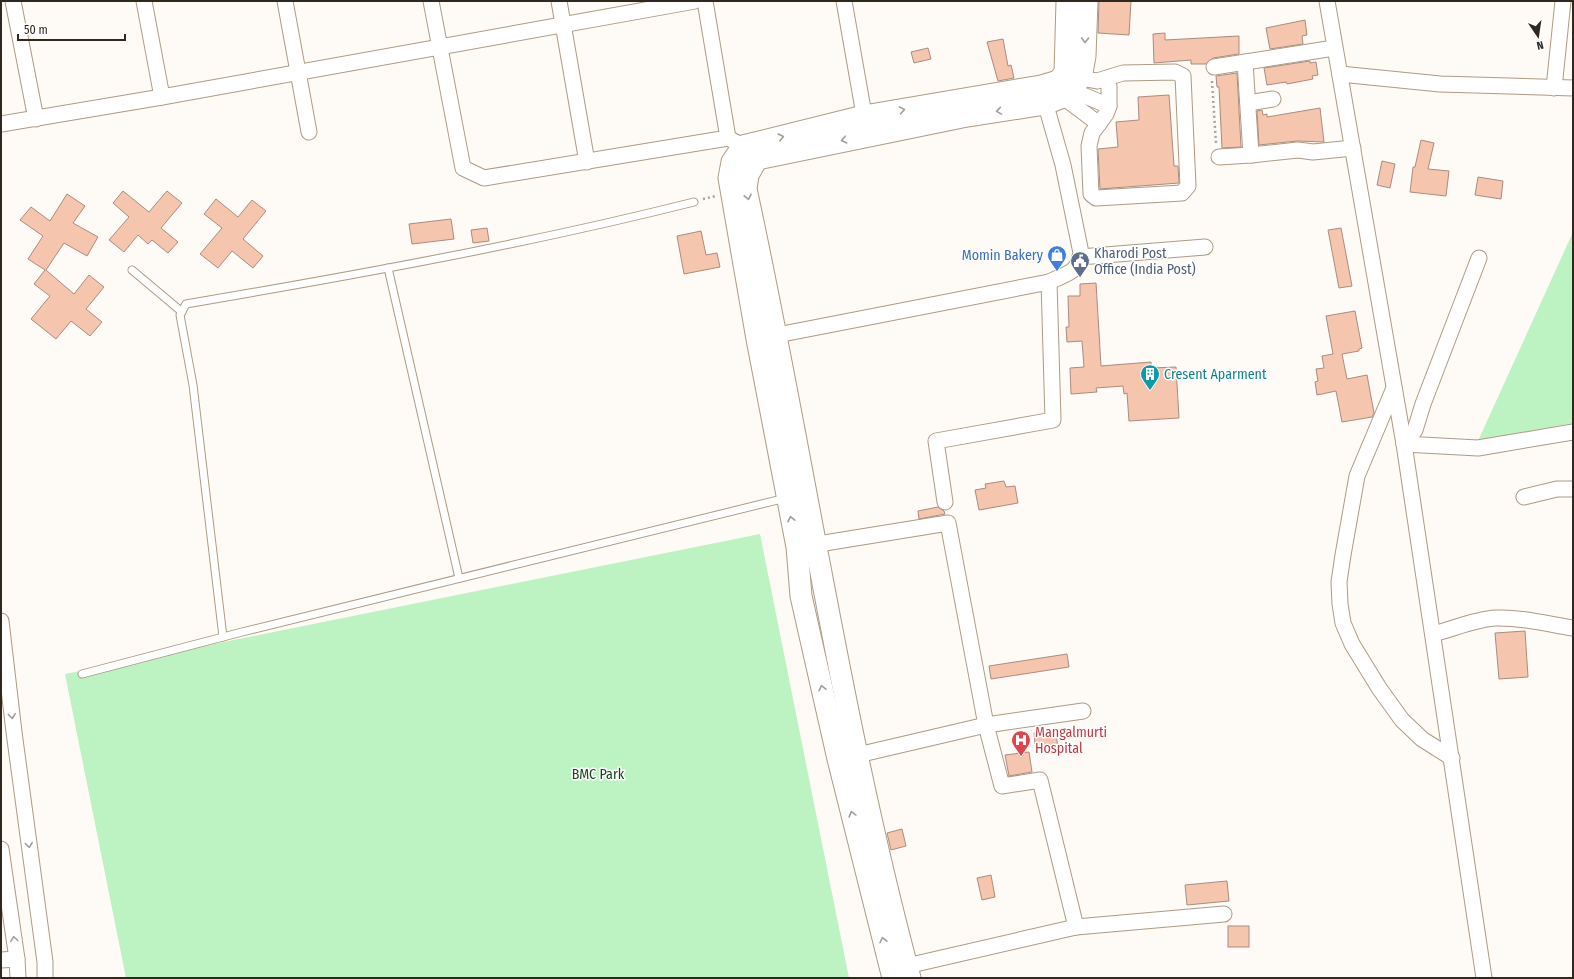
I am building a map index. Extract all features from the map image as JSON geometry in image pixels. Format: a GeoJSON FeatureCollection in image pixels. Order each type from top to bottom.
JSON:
{"type":"FeatureCollection","features":[{"type":"Feature","properties":{"kind":"street"},"geometry":{"type":"LineString","coordinates":[[13,1],[36,119]]}},
{"type":"Feature","properties":{"kind":"street"},"geometry":{"type":"LineString","coordinates":[[144,1],[162,97]]}},
{"type":"Feature","properties":{"kind":"street"},"geometry":{"type":"LineString","coordinates":[[284,1],[309,132]]}},
{"type":"Feature","properties":{"kind":"street"},"geometry":{"type":"LineString","coordinates":[[431,1],[463,168],[484,178],[587,162],[742,148],[866,126],[962,117],[1123,73],[1175,72],[1183,76],[1188,186],[1182,192],[1096,198],[1091,194],[1089,146],[1092,133],[1109,106],[1109,86]]}},
{"type":"Feature","properties":{"kind":"street"},"geometry":{"type":"LineString","coordinates":[[559,1],[587,162]]}},
{"type":"Feature","properties":{"kind":"street"},"geometry":{"type":"LineString","coordinates":[[1,124],[298,73],[695,1]]}},
{"type":"Feature","properties":{"kind":"street"},"geometry":{"type":"LineString","coordinates":[[705,1],[748,175],[746,189],[746,224],[751,305],[757,339],[797,496]]}},
{"type":"Feature","properties":{"kind":"street"},"geometry":{"type":"LineString","coordinates":[[844,1],[866,126]]}},
{"type":"Feature","properties":{"kind":"street"},"geometry":{"type":"LineString","coordinates":[[757,339],[937,302],[1049,282],[1073,270],[1080,263],[1063,165],[1060,91],[1058,82],[1065,73],[1067,1]]}},
{"type":"Feature","properties":{"kind":"street"},"geometry":{"type":"LineString","coordinates":[[1060,91],[1085,56],[1087,1]]}},
{"type":"Feature","properties":{"kind":"street"},"geometry":{"type":"LineString","coordinates":[[1327,1],[1404,444],[1484,978]]}},
{"type":"Feature","properties":{"kind":"street"},"geometry":{"type":"LineString","coordinates":[[1554,88],[1563,1]]}},
{"type":"Feature","properties":{"kind":"street"},"geometry":{"type":"LineString","coordinates":[[1214,67],[1334,48]]}},
{"type":"Feature","properties":{"kind":"street"},"geometry":{"type":"LineString","coordinates":[[1245,62],[1251,155]]}},
{"type":"Feature","properties":{"kind":"street"},"geometry":{"type":"LineString","coordinates":[[1340,74],[1440,84],[1573,88]]}},
{"type":"Feature","properties":{"kind":"street"},"geometry":{"type":"LineString","coordinates":[[1060,91],[1109,106]]}},
{"type":"Feature","properties":{"kind":"street"},"geometry":{"type":"LineString","coordinates":[[1060,91],[1099,124]]}},
{"type":"Feature","properties":{"kind":"street"},"geometry":{"type":"LineString","coordinates":[[1248,103],[1273,99]]}},
{"type":"Feature","properties":{"kind":"street"},"geometry":{"type":"LineString","coordinates":[[742,148],[732,162],[729,178],[732,192],[746,224],[771,301],[777,336],[797,496],[806,546],[847,757],[900,973],[1076,927],[1224,914]]}},
{"type":"Feature","properties":{"kind":"street"},"geometry":{"type":"LineString","coordinates":[[1219,157],[1298,150],[1313,152],[1353,148]]}},
{"type":"Feature","properties":{"kind":"street"},"geometry":{"type":"LineString","coordinates":[[1080,257],[1205,247]]}},
{"type":"Feature","properties":{"kind":"street"},"geometry":{"type":"LineString","coordinates":[[1404,444],[1414,430],[1422,404],[1479,258]]}},
{"type":"Feature","properties":{"kind":"street"},"geometry":{"type":"LineString","coordinates":[[945,502],[936,441],[1053,420],[1049,282]]}},
{"type":"Feature","properties":{"kind":"street"},"geometry":{"type":"LineString","coordinates":[[751,305],[771,301]]}},
{"type":"Feature","properties":{"kind":"street"},"geometry":{"type":"LineString","coordinates":[[1394,388],[1357,476],[1339,582],[1340,604],[1343,623],[1352,644],[1379,688],[1402,720],[1422,739],[1452,758]]}},
{"type":"Feature","properties":{"kind":"street"},"geometry":{"type":"LineString","coordinates":[[1404,444],[1478,448],[1573,432]]}},
{"type":"Feature","properties":{"kind":"street"},"geometry":{"type":"LineString","coordinates":[[1524,497],[1557,489],[1573,489]]}},
{"type":"Feature","properties":{"kind":"street"},"geometry":{"type":"LineString","coordinates":[[806,546],[948,523],[986,725],[1002,786],[1040,780],[1076,927]]}},
{"type":"Feature","properties":{"kind":"street"},"geometry":{"type":"LineString","coordinates":[[1433,634],[1481,620],[1496,618],[1573,628]]}},
{"type":"Feature","properties":{"kind":"street"},"geometry":{"type":"LineString","coordinates":[[1,621],[5,694],[45,962],[46,978]]}},
{"type":"Feature","properties":{"kind":"street"},"geometry":{"type":"LineString","coordinates":[[847,757],[986,725],[1083,711]]}},
{"type":"Feature","properties":{"kind":"street"},"geometry":{"type":"LineString","coordinates":[[1,849],[17,959],[18,978]]}},
{"type":"Feature","properties":{"kind":"street"},"geometry":{"type":"LineString","coordinates":[[1,960],[17,959]]}},
{"type":"Feature","properties":{"kind":"lane"},"geometry":{"type":"LineString","coordinates":[[223,637],[193,385],[180,315],[186,304],[492,248],[694,202]]}},
{"type":"Feature","properties":{"kind":"lane"},"geometry":{"type":"LineString","coordinates":[[388,268],[459,578]]}},
{"type":"Feature","properties":{"kind":"lane"},"geometry":{"type":"LineString","coordinates":[[132,270],[182,312]]}},
{"type":"Feature","properties":{"kind":"lane"},"geometry":{"type":"LineString","coordinates":[[82,674],[459,578],[797,496]]}},
{"type":"Feature","properties":{"kind":"path"},"geometry":{"type":"LineString","coordinates":[[1214,67],[1211,72],[1216,155],[1219,157]]}},
{"type":"Feature","properties":{"kind":"path"},"geometry":{"type":"LineString","coordinates":[[694,202],[732,192]]}},
{"type":"Feature","properties":{"kind":"green space"},"geometry":{"type":"Polygon","coordinates":[[[1573,232],[1573,423],[1478,441],[1573,232]]]}},
{"type":"Feature","properties":{"kind":"green space","name":"BMC Park"},"geometry":{"type":"Polygon","coordinates":[[[760,534],[849,978],[126,978],[65,674],[760,534]]]}},
{"type":"Feature","properties":{"kind":"building"},"geometry":{"type":"Polygon","coordinates":[[[1099,1],[1131,1],[1129,35],[1098,33],[1099,1]]]}},
{"type":"Feature","properties":{"kind":"building"},"geometry":{"type":"Polygon","coordinates":[[[1305,20],[1307,35],[1302,36],[1303,44],[1270,49],[1266,28],[1305,20]]]}},
{"type":"Feature","properties":{"kind":"building"},"geometry":{"type":"Polygon","coordinates":[[[1165,33],[1165,40],[1239,36],[1239,54],[1213,58],[1206,64],[1191,64],[1191,60],[1154,63],[1153,34],[1165,33]]]}},
{"type":"Feature","properties":{"kind":"building"},"geometry":{"type":"Polygon","coordinates":[[[1003,39],[1008,66],[1011,65],[1014,78],[998,81],[987,42],[1003,39]]]}},
{"type":"Feature","properties":{"kind":"building"},"geometry":{"type":"Polygon","coordinates":[[[928,48],[931,59],[914,63],[911,52],[928,48]]]}},
{"type":"Feature","properties":{"kind":"building"},"geometry":{"type":"Polygon","coordinates":[[[1310,61],[1310,63],[1316,62],[1318,75],[1312,76],[1313,79],[1287,84],[1286,82],[1267,85],[1264,68],[1310,61]]]}},
{"type":"Feature","properties":{"kind":"building"},"geometry":{"type":"Polygon","coordinates":[[[1237,73],[1241,147],[1222,148],[1219,87],[1217,87],[1216,76],[1237,73]]]}},
{"type":"Feature","properties":{"kind":"building"},"geometry":{"type":"Polygon","coordinates":[[[1169,95],[1174,166],[1178,166],[1179,183],[1100,189],[1098,149],[1118,147],[1116,122],[1139,120],[1138,97],[1169,95]]]}},
{"type":"Feature","properties":{"kind":"building"},"geometry":{"type":"Polygon","coordinates":[[[1320,108],[1324,142],[1297,141],[1259,145],[1257,111],[1262,110],[1263,115],[1267,114],[1267,117],[1320,108]]]}},
{"type":"Feature","properties":{"kind":"building"},"geometry":{"type":"Polygon","coordinates":[[[1421,140],[1434,143],[1428,169],[1449,171],[1446,196],[1410,192],[1413,167],[1415,167],[1421,140]]]}},
{"type":"Feature","properties":{"kind":"building"},"geometry":{"type":"Polygon","coordinates":[[[1382,161],[1395,164],[1390,188],[1377,185],[1382,161]]]}},
{"type":"Feature","properties":{"kind":"building"},"geometry":{"type":"Polygon","coordinates":[[[1478,177],[1503,181],[1501,199],[1475,195],[1478,177]]]}},
{"type":"Feature","properties":{"kind":"building"},"geometry":{"type":"Polygon","coordinates":[[[123,191],[149,212],[167,191],[182,203],[161,228],[178,242],[168,253],[152,240],[148,244],[138,235],[124,252],[109,240],[129,217],[113,203],[123,191]]]}},
{"type":"Feature","properties":{"kind":"building"},"geometry":{"type":"Polygon","coordinates":[[[67,194],[85,206],[73,223],[98,237],[87,256],[64,243],[46,270],[74,294],[89,275],[104,287],[86,309],[102,322],[90,336],[71,321],[56,339],[31,319],[50,296],[34,284],[45,270],[28,259],[43,236],[20,220],[31,207],[50,221],[67,194]]]}},
{"type":"Feature","properties":{"kind":"building"},"geometry":{"type":"Polygon","coordinates":[[[216,199],[238,217],[252,200],[266,211],[243,239],[263,256],[253,268],[232,251],[218,268],[200,254],[222,228],[204,214],[216,199]]]}},
{"type":"Feature","properties":{"kind":"building"},"geometry":{"type":"Polygon","coordinates":[[[451,219],[454,239],[412,244],[409,224],[451,219]]]}},
{"type":"Feature","properties":{"kind":"building"},"geometry":{"type":"Polygon","coordinates":[[[487,228],[489,241],[473,243],[471,230],[487,228]]]}},
{"type":"Feature","properties":{"kind":"building"},"geometry":{"type":"Polygon","coordinates":[[[1341,228],[1352,286],[1339,288],[1328,230],[1341,228]]]}},
{"type":"Feature","properties":{"kind":"building"},"geometry":{"type":"Polygon","coordinates":[[[701,231],[706,255],[717,253],[720,267],[684,274],[677,236],[701,231]]]}},
{"type":"Feature","properties":{"kind":"building"},"geometry":{"type":"Polygon","coordinates":[[[1096,283],[1101,366],[1151,362],[1151,368],[1176,367],[1179,418],[1129,421],[1127,393],[1124,394],[1123,386],[1096,388],[1097,392],[1071,394],[1070,368],[1084,367],[1082,341],[1067,342],[1066,327],[1069,327],[1068,296],[1080,296],[1080,284],[1096,283]]]}},
{"type":"Feature","properties":{"kind":"building"},"geometry":{"type":"Polygon","coordinates":[[[1355,311],[1362,348],[1359,349],[1359,351],[1342,354],[1347,379],[1367,375],[1374,413],[1372,417],[1342,422],[1336,391],[1317,395],[1315,382],[1318,381],[1316,369],[1324,368],[1322,356],[1333,354],[1326,316],[1355,311]]]}},
{"type":"Feature","properties":{"kind":"building"},"geometry":{"type":"Polygon","coordinates":[[[1004,481],[1006,487],[1015,486],[1018,503],[979,510],[975,490],[986,488],[985,484],[1004,481]]]}},
{"type":"Feature","properties":{"kind":"building"},"geometry":{"type":"Polygon","coordinates":[[[938,507],[944,511],[945,514],[919,519],[918,511],[938,507]]]}},
{"type":"Feature","properties":{"kind":"building"},"geometry":{"type":"Polygon","coordinates":[[[1525,631],[1528,677],[1499,679],[1495,633],[1525,631]]]}},
{"type":"Feature","properties":{"kind":"building"},"geometry":{"type":"Polygon","coordinates":[[[1067,654],[1069,667],[991,679],[989,666],[1067,654]]]}},
{"type":"Feature","properties":{"kind":"building"},"geometry":{"type":"Polygon","coordinates":[[[1055,729],[1058,747],[1046,754],[1035,744],[1034,733],[1055,729]]]}},
{"type":"Feature","properties":{"kind":"building"},"geometry":{"type":"Polygon","coordinates":[[[1029,752],[1032,772],[1009,776],[1005,755],[1029,752]]]}},
{"type":"Feature","properties":{"kind":"building"},"geometry":{"type":"Polygon","coordinates":[[[902,829],[906,846],[891,850],[887,833],[902,829]]]}},
{"type":"Feature","properties":{"kind":"building"},"geometry":{"type":"Polygon","coordinates":[[[991,875],[995,897],[982,900],[977,878],[991,875]]]}},
{"type":"Feature","properties":{"kind":"building"},"geometry":{"type":"Polygon","coordinates":[[[1227,881],[1229,901],[1187,905],[1185,885],[1227,881]]]}},
{"type":"Feature","properties":{"kind":"building"},"geometry":{"type":"Polygon","coordinates":[[[1228,926],[1249,926],[1249,947],[1228,947],[1228,926]]]}},
{"type":"Feature","properties":{"kind":"place","name":"Momin Bakery"},"geometry":{"type":"Point","coordinates":[1057,272]}},
{"type":"Feature","properties":{"kind":"place","name":"Kharodi Post Office (India Post)"},"geometry":{"type":"Point","coordinates":[1080,278]}},
{"type":"Feature","properties":{"kind":"place","name":"Cresent Aparment"},"geometry":{"type":"Point","coordinates":[1150,391]}},
{"type":"Feature","properties":{"kind":"place","name":"Mangalmurti Hospital"},"geometry":{"type":"Point","coordinates":[1021,757]}}]}
